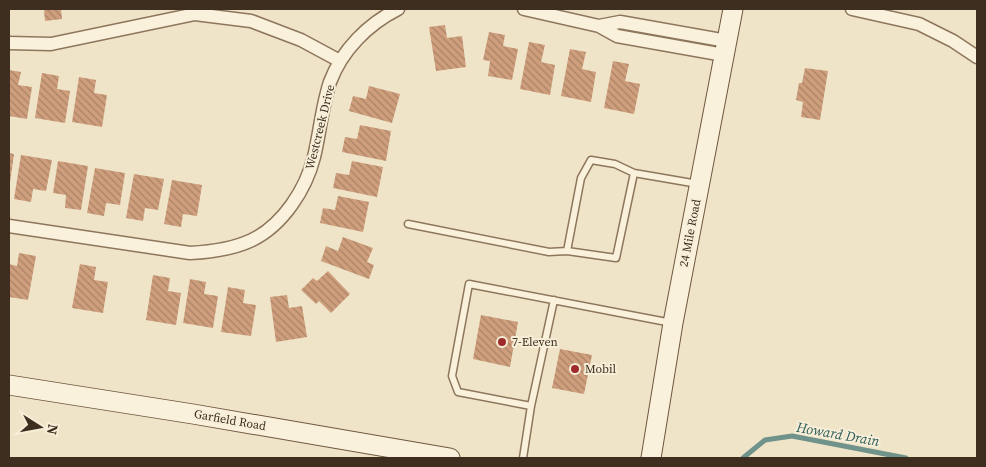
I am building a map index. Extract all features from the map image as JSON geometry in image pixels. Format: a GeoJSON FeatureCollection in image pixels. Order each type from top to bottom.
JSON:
{"type":"FeatureCollection","features":[{"type":"Feature","properties":{"kind":"street","name":"Westcreek Drive"},"geometry":{"type":"LineString","coordinates":[[9,226],[190,253],[221,249],[253,240],[282,218],[307,177],[314,156],[330,82],[340,61],[366,30],[383,17],[398,9]]}},
{"type":"Feature","properties":{"kind":"street"},"geometry":{"type":"LineString","coordinates":[[524,9],[574,14],[617,36],[653,43],[725,48]]}},
{"type":"Feature","properties":{"kind":"street","name":"24 Mile Road"},"geometry":{"type":"LineString","coordinates":[[651,458],[673,324],[733,9]]}},
{"type":"Feature","properties":{"kind":"street"},"geometry":{"type":"LineString","coordinates":[[852,9],[919,24],[953,40],[977,57]]}},
{"type":"Feature","properties":{"kind":"street"},"geometry":{"type":"LineString","coordinates":[[9,43],[51,44],[195,14],[251,21],[300,40],[340,61]]}},
{"type":"Feature","properties":{"kind":"street"},"geometry":{"type":"LineString","coordinates":[[599,26],[620,22],[656,29],[725,48]]}},
{"type":"Feature","properties":{"kind":"street","name":"Garfield Road"},"geometry":{"type":"LineString","coordinates":[[9,385],[184,412],[401,454],[450,458]]}},
{"type":"Feature","properties":{"kind":"lane"},"geometry":{"type":"LineString","coordinates":[[653,43],[656,29]]}},
{"type":"Feature","properties":{"kind":"lane"},"geometry":{"type":"LineString","coordinates":[[567,251],[581,178],[590,160],[615,164],[634,174],[700,184]]}},
{"type":"Feature","properties":{"kind":"lane"},"geometry":{"type":"LineString","coordinates":[[408,224],[549,252],[567,251],[616,258],[634,174]]}},
{"type":"Feature","properties":{"kind":"lane"},"geometry":{"type":"LineString","coordinates":[[531,406],[458,392],[452,376],[469,284],[673,324]]}},
{"type":"Feature","properties":{"kind":"lane"},"geometry":{"type":"LineString","coordinates":[[523,458],[531,406],[554,300]]}},
{"type":"Feature","properties":{"kind":"building"},"geometry":{"type":"Polygon","coordinates":[[[44,9],[61,9],[62,19],[45,21],[44,9]]]}},
{"type":"Feature","properties":{"kind":"building"},"geometry":{"type":"Polygon","coordinates":[[[445,25],[447,38],[462,36],[466,67],[436,71],[429,27],[445,25]]]}},
{"type":"Feature","properties":{"kind":"building"},"geometry":{"type":"Polygon","coordinates":[[[489,32],[505,35],[503,46],[518,49],[512,80],[488,76],[490,61],[483,60],[489,32]]]}},
{"type":"Feature","properties":{"kind":"building"},"geometry":{"type":"Polygon","coordinates":[[[529,42],[545,45],[541,62],[555,65],[550,95],[520,89],[529,42]]]}},
{"type":"Feature","properties":{"kind":"building"},"geometry":{"type":"Polygon","coordinates":[[[570,49],[586,52],[582,69],[596,72],[591,102],[561,96],[570,49]]]}},
{"type":"Feature","properties":{"kind":"building"},"geometry":{"type":"Polygon","coordinates":[[[613,61],[629,64],[625,81],[640,84],[634,114],[604,108],[613,61]]]}},
{"type":"Feature","properties":{"kind":"building"},"geometry":{"type":"Polygon","coordinates":[[[805,68],[828,71],[820,120],[801,117],[803,102],[796,100],[799,83],[802,83],[805,68]]]}},
{"type":"Feature","properties":{"kind":"building"},"geometry":{"type":"Polygon","coordinates":[[[9,70],[21,72],[18,85],[32,87],[27,119],[9,116],[9,70]]]}},
{"type":"Feature","properties":{"kind":"building"},"geometry":{"type":"Polygon","coordinates":[[[42,73],[59,76],[57,89],[70,91],[65,123],[35,118],[42,73]]]}},
{"type":"Feature","properties":{"kind":"building"},"geometry":{"type":"Polygon","coordinates":[[[79,77],[96,80],[94,93],[107,95],[102,127],[72,122],[79,77]]]}},
{"type":"Feature","properties":{"kind":"building"},"geometry":{"type":"Polygon","coordinates":[[[369,86],[400,94],[392,123],[349,111],[353,96],[366,99],[369,86]]]}},
{"type":"Feature","properties":{"kind":"building"},"geometry":{"type":"Polygon","coordinates":[[[360,125],[391,131],[386,161],[342,152],[345,137],[357,139],[360,125]]]}},
{"type":"Feature","properties":{"kind":"building"},"geometry":{"type":"Polygon","coordinates":[[[9,153],[14,154],[10,183],[9,183],[9,153]]]}},
{"type":"Feature","properties":{"kind":"building"},"geometry":{"type":"Polygon","coordinates":[[[21,155],[52,160],[46,191],[33,189],[31,202],[14,199],[21,155]]]}},
{"type":"Feature","properties":{"kind":"building"},"geometry":{"type":"Polygon","coordinates":[[[58,161],[88,166],[81,210],[65,208],[66,195],[53,193],[58,161]]]}},
{"type":"Feature","properties":{"kind":"building"},"geometry":{"type":"Polygon","coordinates":[[[352,161],[383,167],[377,197],[333,188],[336,173],[349,175],[352,161]]]}},
{"type":"Feature","properties":{"kind":"building"},"geometry":{"type":"Polygon","coordinates":[[[95,168],[125,173],[120,205],[106,203],[104,216],[87,213],[95,168]]]}},
{"type":"Feature","properties":{"kind":"building"},"geometry":{"type":"Polygon","coordinates":[[[134,174],[164,179],[158,210],[145,208],[143,221],[126,218],[134,174]]]}},
{"type":"Feature","properties":{"kind":"building"},"geometry":{"type":"Polygon","coordinates":[[[172,180],[202,185],[197,216],[183,214],[181,227],[164,224],[172,180]]]}},
{"type":"Feature","properties":{"kind":"building"},"geometry":{"type":"Polygon","coordinates":[[[338,196],[369,202],[363,232],[320,223],[323,208],[335,210],[338,196]]]}},
{"type":"Feature","properties":{"kind":"building"},"geometry":{"type":"Polygon","coordinates":[[[343,237],[373,248],[367,262],[374,265],[369,279],[321,261],[326,246],[338,251],[343,237]]]}},
{"type":"Feature","properties":{"kind":"building"},"geometry":{"type":"Polygon","coordinates":[[[19,253],[36,256],[28,300],[9,297],[9,264],[17,266],[19,253]]]}},
{"type":"Feature","properties":{"kind":"building"},"geometry":{"type":"Polygon","coordinates":[[[80,264],[96,267],[94,280],[108,282],[103,313],[72,308],[80,264]]]}},
{"type":"Feature","properties":{"kind":"building"},"geometry":{"type":"Polygon","coordinates":[[[328,271],[350,294],[331,313],[319,301],[316,304],[301,290],[313,278],[317,281],[328,271]]]}},
{"type":"Feature","properties":{"kind":"building"},"geometry":{"type":"Polygon","coordinates":[[[153,275],[170,278],[168,291],[181,293],[176,325],[146,320],[153,275]]]}},
{"type":"Feature","properties":{"kind":"building"},"geometry":{"type":"Polygon","coordinates":[[[190,279],[206,282],[204,294],[218,296],[213,328],[183,323],[190,279]]]}},
{"type":"Feature","properties":{"kind":"building"},"geometry":{"type":"Polygon","coordinates":[[[228,287],[245,290],[243,303],[256,305],[251,336],[221,332],[228,287]]]}},
{"type":"Feature","properties":{"kind":"building"},"geometry":{"type":"Polygon","coordinates":[[[287,295],[289,308],[302,306],[307,337],[276,342],[270,297],[287,295]]]}},
{"type":"Feature","properties":{"kind":"building"},"geometry":{"type":"Polygon","coordinates":[[[481,315],[518,322],[510,367],[473,359],[481,315]]]}},
{"type":"Feature","properties":{"kind":"building"},"geometry":{"type":"Polygon","coordinates":[[[560,349],[592,355],[584,394],[552,388],[560,349]]]}},
{"type":"Feature","properties":{"kind":"waterway","name":"Howard Drain"},"geometry":{"type":"LineString","coordinates":[[743,458],[765,440],[792,436],[906,458]]}},
{"type":"Feature","properties":{"kind":"place","name":"7-Eleven"},"geometry":{"type":"Point","coordinates":[502,342]}},
{"type":"Feature","properties":{"kind":"place","name":"Mobil"},"geometry":{"type":"Point","coordinates":[575,369]}}]}
